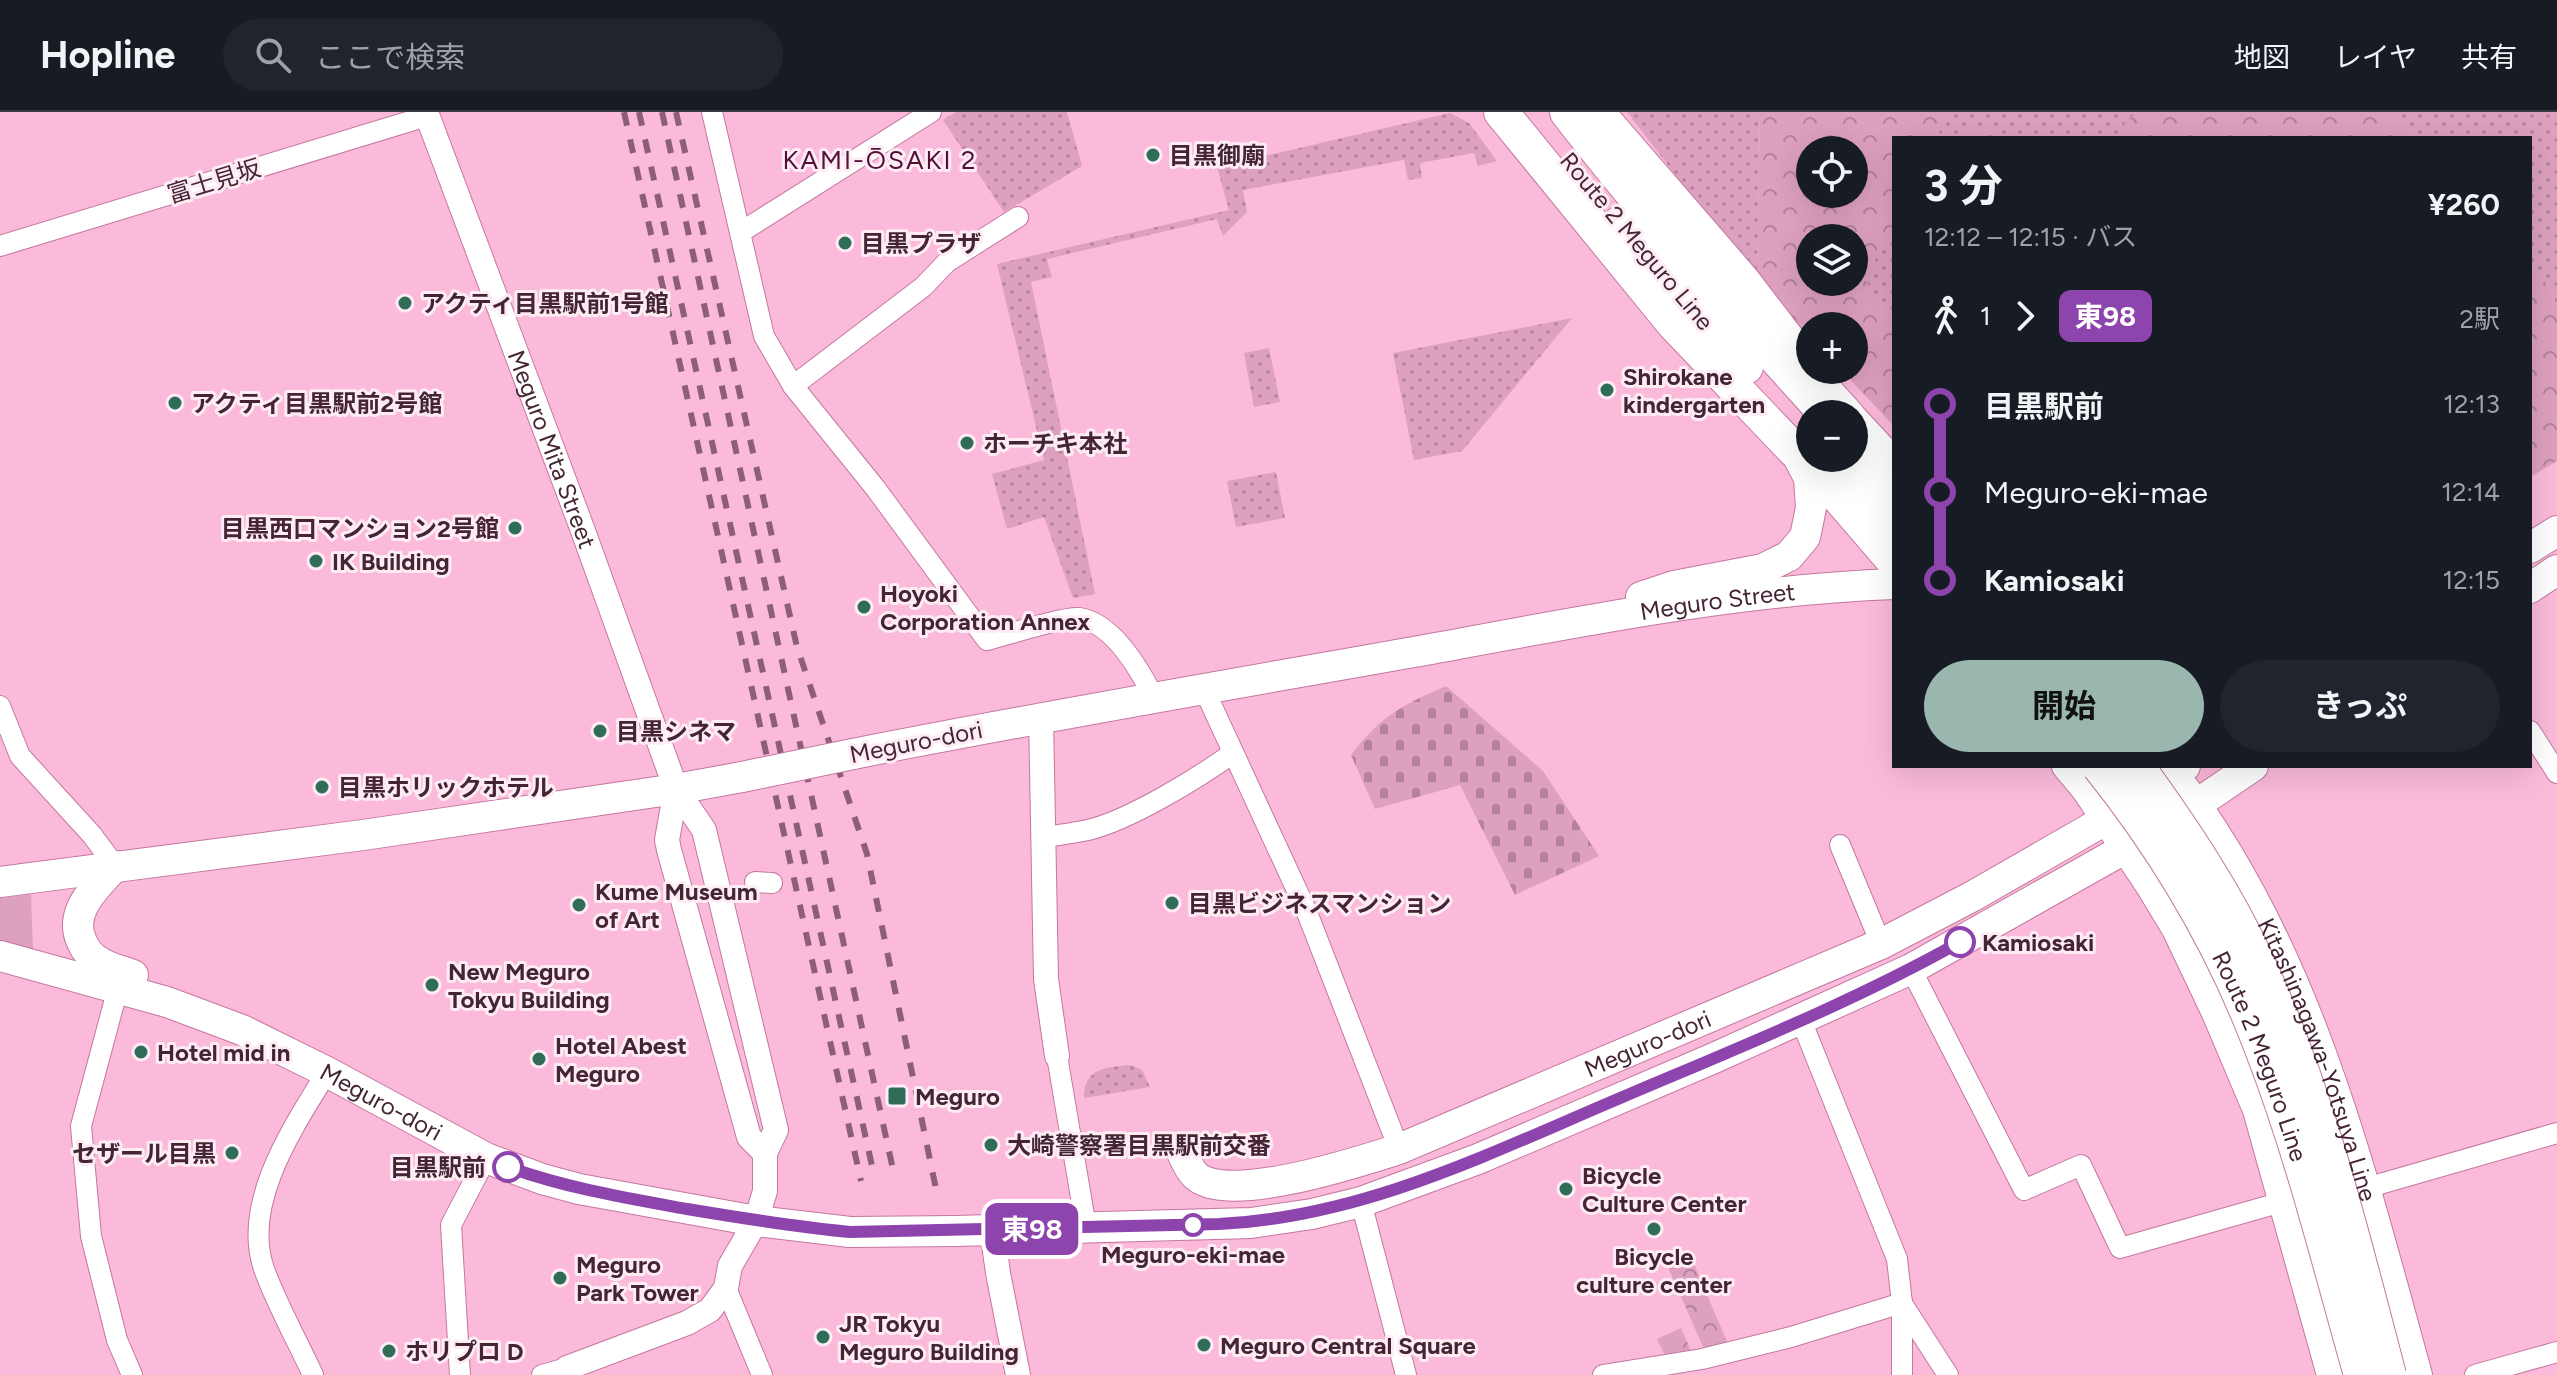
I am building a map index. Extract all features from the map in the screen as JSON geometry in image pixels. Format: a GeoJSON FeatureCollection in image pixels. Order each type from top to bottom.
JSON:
{"type":"FeatureCollection","features":[{"type":"Feature","properties":{"kind":"highway"},"geometry":{"type":"LineString","coordinates":[[1501,112],[1673,323],[1796,435]]}},
{"type":"Feature","properties":{"kind":"highway","name":"Route 2 Meguro Line"},"geometry":{"type":"LineString","coordinates":[[1530,112],[1796,431]]}},
{"type":"Feature","properties":{"kind":"highway","name":"Route 2 Meguro Line"},"geometry":{"type":"LineString","coordinates":[[1567,112],[1725,301],[1796,364]]}},
{"type":"Feature","properties":{"kind":"highway"},"geometry":{"type":"LineString","coordinates":[[1594,112],[1743,281],[1796,354]]}},
{"type":"Feature","properties":{"kind":"highway"},"geometry":{"type":"LineString","coordinates":[[1868,462],[1892,489]]}},
{"type":"Feature","properties":{"kind":"highway","name":"Route 2 Meguro Line"},"geometry":{"type":"LineString","coordinates":[[1834,472],[1892,531]]}},
{"type":"Feature","properties":{"kind":"highway","name":"Route 2 Meguro Line"},"geometry":{"type":"LineString","coordinates":[[2100,768],[2152,838],[2191,901],[2229,972],[2257,1036],[2298,1158],[2361,1375]]}},
{"type":"Feature","properties":{"kind":"highway","name":"Route 2 Meguro Line"},"geometry":{"type":"LineString","coordinates":[[2138,768],[2179,824],[2219,890],[2258,961],[2290,1038],[2337,1182],[2389,1375]]}},
{"type":"Feature","properties":{"kind":"main road"},"geometry":{"type":"LineString","coordinates":[[1509,112],[1796,432]]}},
{"type":"Feature","properties":{"kind":"main road"},"geometry":{"type":"LineString","coordinates":[[1594,112],[1672,218],[1796,359]]}},
{"type":"Feature","properties":{"kind":"main road"},"geometry":{"type":"LineString","coordinates":[[1818,384],[1835,400]]}},
{"type":"Feature","properties":{"kind":"main road"},"geometry":{"type":"LineString","coordinates":[[1868,434],[1892,460]]}},
{"type":"Feature","properties":{"kind":"main road"},"geometry":{"type":"LineString","coordinates":[[1544,628],[1674,586],[1763,569],[1789,556],[1805,537],[1811,508],[1809,472]]}},
{"type":"Feature","properties":{"kind":"main road"},"geometry":{"type":"LineString","coordinates":[[1827,472],[1892,563]]}},
{"type":"Feature","properties":{"kind":"main road"},"geometry":{"type":"LineString","coordinates":[[2532,545],[2557,530]]}},
{"type":"Feature","properties":{"kind":"main road"},"geometry":{"type":"LineString","coordinates":[[2532,587],[2557,570]]}},
{"type":"Feature","properties":{"kind":"main road","name":"Meguro Street"},"geometry":{"type":"LineString","coordinates":[[1544,628],[1786,592],[1892,584]]}},
{"type":"Feature","properties":{"kind":"main road","name":"Meguro-dori"},"geometry":{"type":"LineString","coordinates":[[0,882],[363,835],[676,789],[1041,717],[1544,628]]}},
{"type":"Feature","properties":{"kind":"main road"},"geometry":{"type":"LineString","coordinates":[[2068,768],[2107,819],[2176,929],[2216,1013],[2257,1110],[2331,1375]]}},
{"type":"Feature","properties":{"kind":"main road","name":"Kitashinagawa-Yotsuya Line"},"geometry":{"type":"LineString","coordinates":[[2176,768],[2231,855],[2286,968],[2331,1076],[2418,1375]]}},
{"type":"Feature","properties":{"kind":"main road"},"geometry":{"type":"LineString","coordinates":[[2197,804],[2250,768]]}},
{"type":"Feature","properties":{"kind":"main road","name":"Meguro-dori"},"geometry":{"type":"LineString","coordinates":[[1180,1148],[1195,1176],[1221,1186],[1300,1177],[1399,1149],[1881,944],[1973,896],[2107,819]]}},
{"type":"Feature","properties":{"kind":"main road","name":"Meguro-dori"},"geometry":{"type":"LineString","coordinates":[[0,956],[167,1002],[242,1030],[486,1158],[579,1189],[756,1221],[850,1232],[1251,1223],[1312,1214],[1361,1202],[1478,1159],[1801,1020],[1911,969],[2126,848]]}},
{"type":"Feature","properties":{"kind":"main road"},"geometry":{"type":"LineString","coordinates":[[115,866],[88,896],[79,914],[77,931],[84,947],[96,961],[141,978],[167,1002]]}},
{"type":"Feature","properties":{"kind":"street"},"geometry":{"type":"LineString","coordinates":[[712,112],[764,336],[793,386],[876,489],[987,640],[1076,617],[1101,625],[1140,669],[1154,698]]}},
{"type":"Feature","properties":{"kind":"street"},"geometry":{"type":"LineString","coordinates":[[741,232],[931,112]]}},
{"type":"Feature","properties":{"kind":"street","name":"富士見坂"},"geometry":{"type":"LineString","coordinates":[[0,246],[427,114]]}},
{"type":"Feature","properties":{"kind":"street","name":"Meguro Mita Street"},"geometry":{"type":"LineString","coordinates":[[427,114],[676,789],[704,830],[776,1130],[765,1153],[765,1191],[756,1221],[730,1266],[726,1288]]}},
{"type":"Feature","properties":{"kind":"street"},"geometry":{"type":"LineString","coordinates":[[793,386],[877,319],[923,287],[947,262],[1018,217]]}},
{"type":"Feature","properties":{"kind":"street"},"geometry":{"type":"LineString","coordinates":[[1204,689],[1306,910],[1399,1149]]}},
{"type":"Feature","properties":{"kind":"street"},"geometry":{"type":"LineString","coordinates":[[0,706],[20,756],[92,835],[115,866]]}},
{"type":"Feature","properties":{"kind":"street"},"geometry":{"type":"LineString","coordinates":[[1041,717],[1046,979],[1086,1227]]}},
{"type":"Feature","properties":{"kind":"street"},"geometry":{"type":"LineString","coordinates":[[2532,734],[2557,773]]}},
{"type":"Feature","properties":{"kind":"street"},"geometry":{"type":"LineString","coordinates":[[1044,837],[1090,829],[1119,818],[1207,772],[1233,753]]}},
{"type":"Feature","properties":{"kind":"street"},"geometry":{"type":"LineString","coordinates":[[676,789],[667,840],[669,850],[749,1137],[765,1153]]}},
{"type":"Feature","properties":{"kind":"street"},"geometry":{"type":"LineString","coordinates":[[1840,845],[1881,944]]}},
{"type":"Feature","properties":{"kind":"street"},"geometry":{"type":"LineString","coordinates":[[1911,969],[2024,1190],[2081,1165],[2120,1248],[2282,1202]]}},
{"type":"Feature","properties":{"kind":"street"},"geometry":{"type":"LineString","coordinates":[[118,988],[81,1126],[91,1236],[117,1340],[132,1375]]}},
{"type":"Feature","properties":{"kind":"street"},"geometry":{"type":"LineString","coordinates":[[1801,1020],[1897,1259],[1902,1303],[1902,1375]]}},
{"type":"Feature","properties":{"kind":"street"},"geometry":{"type":"LineString","coordinates":[[313,1375],[263,1267],[259,1224],[264,1188],[327,1072]]}},
{"type":"Feature","properties":{"kind":"street"},"geometry":{"type":"LineString","coordinates":[[2366,1188],[2557,1133]]}},
{"type":"Feature","properties":{"kind":"street"},"geometry":{"type":"LineString","coordinates":[[460,1375],[451,1225],[486,1158]]}},
{"type":"Feature","properties":{"kind":"street"},"geometry":{"type":"LineString","coordinates":[[1361,1202],[1406,1375]]}},
{"type":"Feature","properties":{"kind":"street"},"geometry":{"type":"LineString","coordinates":[[992,1230],[1018,1375]]}},
{"type":"Feature","properties":{"kind":"street"},"geometry":{"type":"LineString","coordinates":[[542,1375],[569,1371],[687,1323],[710,1310],[726,1288]]}},
{"type":"Feature","properties":{"kind":"street"},"geometry":{"type":"LineString","coordinates":[[726,1288],[762,1375]]}},
{"type":"Feature","properties":{"kind":"street"},"geometry":{"type":"LineString","coordinates":[[1603,1375],[1702,1359],[1791,1337],[1902,1303]]}},
{"type":"Feature","properties":{"kind":"street"},"geometry":{"type":"LineString","coordinates":[[1902,1303],[1948,1375]]}},
{"type":"Feature","properties":{"kind":"street"},"geometry":{"type":"LineString","coordinates":[[2475,1375],[2557,1352]]}},
{"type":"Feature","properties":{"kind":"green space"},"geometry":{"type":"Polygon","coordinates":[[[956,112],[1067,112],[1082,166],[1004,212],[943,120],[956,112]]]}},
{"type":"Feature","properties":{"kind":"green space"},"geometry":{"type":"Polygon","coordinates":[[[1627,112],[1760,112],[1757,281],[1627,112]]]}},
{"type":"Feature","properties":{"kind":"green space"},"geometry":{"type":"Polygon","coordinates":[[[1760,112],[2394,112],[2415,136],[1892,136],[1892,424],[1854,384],[1868,384],[1868,312],[1796,312],[1796,322],[1757,281],[1760,112]]]}},
{"type":"Feature","properties":{"kind":"green space"},"geometry":{"type":"Polygon","coordinates":[[[1952,112],[2135,112],[2124,124],[2122,136],[1997,136],[1993,131],[1968,126],[1960,136],[1936,136],[1952,117],[1952,112]]]}},
{"type":"Feature","properties":{"kind":"green space"},"geometry":{"type":"Polygon","coordinates":[[[2394,112],[2557,112],[2557,305],[2548,285],[2532,266],[2532,136],[2415,136],[2394,112]]]}},
{"type":"Feature","properties":{"kind":"green space"},"geometry":{"type":"Polygon","coordinates":[[[1450,113],[1469,123],[1497,161],[1478,166],[1474,153],[1420,163],[1422,178],[1408,180],[1404,160],[1243,190],[1247,212],[1223,236],[1217,219],[1047,259],[1052,277],[1031,282],[1095,594],[1073,598],[1044,517],[1007,529],[992,474],[1044,460],[997,264],[1229,210],[1217,167],[1450,113]]]}},
{"type":"Feature","properties":{"kind":"green space"},"geometry":{"type":"Polygon","coordinates":[[[1892,234],[1892,315],[1885,312],[1868,284],[1868,276],[1883,241],[1892,234]]]}},
{"type":"Feature","properties":{"kind":"green space"},"geometry":{"type":"Polygon","coordinates":[[[2532,266],[2548,285],[2557,305],[2557,461],[2532,476],[2532,266]]]}},
{"type":"Feature","properties":{"kind":"green space"},"geometry":{"type":"Polygon","coordinates":[[[1572,318],[1462,451],[1414,460],[1393,353],[1572,318]]]}},
{"type":"Feature","properties":{"kind":"green space"},"geometry":{"type":"Polygon","coordinates":[[[1269,348],[1280,402],[1254,407],[1244,353],[1269,348]]]}},
{"type":"Feature","properties":{"kind":"green space"},"geometry":{"type":"Polygon","coordinates":[[[1276,472],[1285,518],[1236,527],[1227,481],[1276,472]]]}},
{"type":"Feature","properties":{"kind":"green space"},"geometry":{"type":"Polygon","coordinates":[[[1446,686],[1543,771],[1599,856],[1515,895],[1460,785],[1375,809],[1351,755],[1393,713],[1446,686]]]}},
{"type":"Feature","properties":{"kind":"green space"},"geometry":{"type":"Polygon","coordinates":[[[31,894],[33,949],[0,941],[0,898],[31,894]]]}},
{"type":"Feature","properties":{"kind":"green space"},"geometry":{"type":"Polygon","coordinates":[[[1131,1065],[1142,1070],[1150,1087],[1084,1098],[1092,1075],[1105,1068],[1131,1065]]]}},
{"type":"Feature","properties":{"kind":"green space"},"geometry":{"type":"Polygon","coordinates":[[[1690,1255],[1728,1344],[1705,1351],[1667,1265],[1690,1255]]]}},
{"type":"Feature","properties":{"kind":"green space"},"geometry":{"type":"Polygon","coordinates":[[[1681,1328],[1692,1353],[1666,1358],[1657,1339],[1681,1328]]]}},
{"type":"Feature","properties":{"kind":"railway"},"geometry":{"type":"LineString","coordinates":[[624,112],[861,1181]]}},
{"type":"Feature","properties":{"kind":"railway"},"geometry":{"type":"LineString","coordinates":[[639,112],[874,1175]]}},
{"type":"Feature","properties":{"kind":"railway"},"geometry":{"type":"LineString","coordinates":[[662,112],[894,1174]]}},
{"type":"Feature","properties":{"kind":"railway"},"geometry":{"type":"LineString","coordinates":[[676,112],[797,647],[867,854],[936,1189]]}},
{"type":"Feature","properties":{"kind":"bus line","name":"東98"},"geometry":{"type":"LineString","coordinates":[[508,1167],[579,1189],[621,1197],[756,1221],[850,1232],[1251,1223],[1312,1214],[1361,1202],[1478,1159],[1801,1020],[1911,969],[1960,942]]}},
{"type":"Feature","properties":{"kind":"place","name":"目黒御廟"},"geometry":{"type":"Point","coordinates":[1153,155]}},
{"type":"Feature","properties":{"kind":"place","name":"目黒プラザ"},"geometry":{"type":"Point","coordinates":[845,243]}},
{"type":"Feature","properties":{"kind":"place","name":"アクティ目黒駅前1号館"},"geometry":{"type":"Point","coordinates":[405,303]}},
{"type":"Feature","properties":{"kind":"place","name":"Shirokane kindergarten"},"geometry":{"type":"Point","coordinates":[1607,390]}},
{"type":"Feature","properties":{"kind":"place","name":"アクティ目黒駅前2号館"},"geometry":{"type":"Point","coordinates":[175,403]}},
{"type":"Feature","properties":{"kind":"place","name":"ホーチキ本社"},"geometry":{"type":"Point","coordinates":[967,443]}},
{"type":"Feature","properties":{"kind":"place","name":"目黒西口マンション2号館"},"geometry":{"type":"Point","coordinates":[515,528]}},
{"type":"Feature","properties":{"kind":"place","name":"IK Building"},"geometry":{"type":"Point","coordinates":[316,561]}},
{"type":"Feature","properties":{"kind":"place","name":"Hoyoki Corporation Annex"},"geometry":{"type":"Point","coordinates":[864,607]}},
{"type":"Feature","properties":{"kind":"place","name":"目黒シネマ"},"geometry":{"type":"Point","coordinates":[600,731]}},
{"type":"Feature","properties":{"kind":"place","name":"目黒ホリックホテル"},"geometry":{"type":"Point","coordinates":[322,787]}},
{"type":"Feature","properties":{"kind":"place","name":"目黒ビジネスマンション"},"geometry":{"type":"Point","coordinates":[1172,903]}},
{"type":"Feature","properties":{"kind":"place","name":"Kume Museum of Art"},"geometry":{"type":"Point","coordinates":[579,905]}},
{"type":"Feature","properties":{"kind":"place","name":"Kamiosaki"},"geometry":{"type":"Point","coordinates":[1960,942]}},
{"type":"Feature","properties":{"kind":"place","name":"New Meguro Tokyu Building"},"geometry":{"type":"Point","coordinates":[432,985]}},
{"type":"Feature","properties":{"kind":"place","name":"Hotel mid in"},"geometry":{"type":"Point","coordinates":[141,1052]}},
{"type":"Feature","properties":{"kind":"place","name":"Hotel Abest Meguro"},"geometry":{"type":"Point","coordinates":[539,1059]}},
{"type":"Feature","properties":{"kind":"place","name":"Meguro"},"geometry":{"type":"Point","coordinates":[897,1096]}},
{"type":"Feature","properties":{"kind":"place","name":"大崎警察署目黒駅前交番"},"geometry":{"type":"Point","coordinates":[991,1145]}},
{"type":"Feature","properties":{"kind":"place","name":"セザール目黒"},"geometry":{"type":"Point","coordinates":[232,1153]}},
{"type":"Feature","properties":{"kind":"place","name":"目黒駅前"},"geometry":{"type":"Point","coordinates":[508,1167]}},
{"type":"Feature","properties":{"kind":"place","name":"Bicycle Culture Center"},"geometry":{"type":"Point","coordinates":[1566,1189]}},
{"type":"Feature","properties":{"kind":"place","name":"Meguro-eki-mae"},"geometry":{"type":"Point","coordinates":[1193,1225]}},
{"type":"Feature","properties":{"kind":"place","name":"Bicycle culture center"},"geometry":{"type":"Point","coordinates":[1654,1229]}},
{"type":"Feature","properties":{"kind":"place","name":"Meguro Park Tower"},"geometry":{"type":"Point","coordinates":[560,1278]}},
{"type":"Feature","properties":{"kind":"place","name":"JR Tokyu Meguro Building"},"geometry":{"type":"Point","coordinates":[823,1337]}},
{"type":"Feature","properties":{"kind":"place","name":"Meguro Central Square"},"geometry":{"type":"Point","coordinates":[1204,1345]}},
{"type":"Feature","properties":{"kind":"place","name":"ホリプロ D"},"geometry":{"type":"Point","coordinates":[389,1351]}},
{"type":"Feature","properties":{"kind":"district","name":"KAMI-ŌSAKI 2"},"geometry":{"type":"Point","coordinates":[880,160]}}]}
